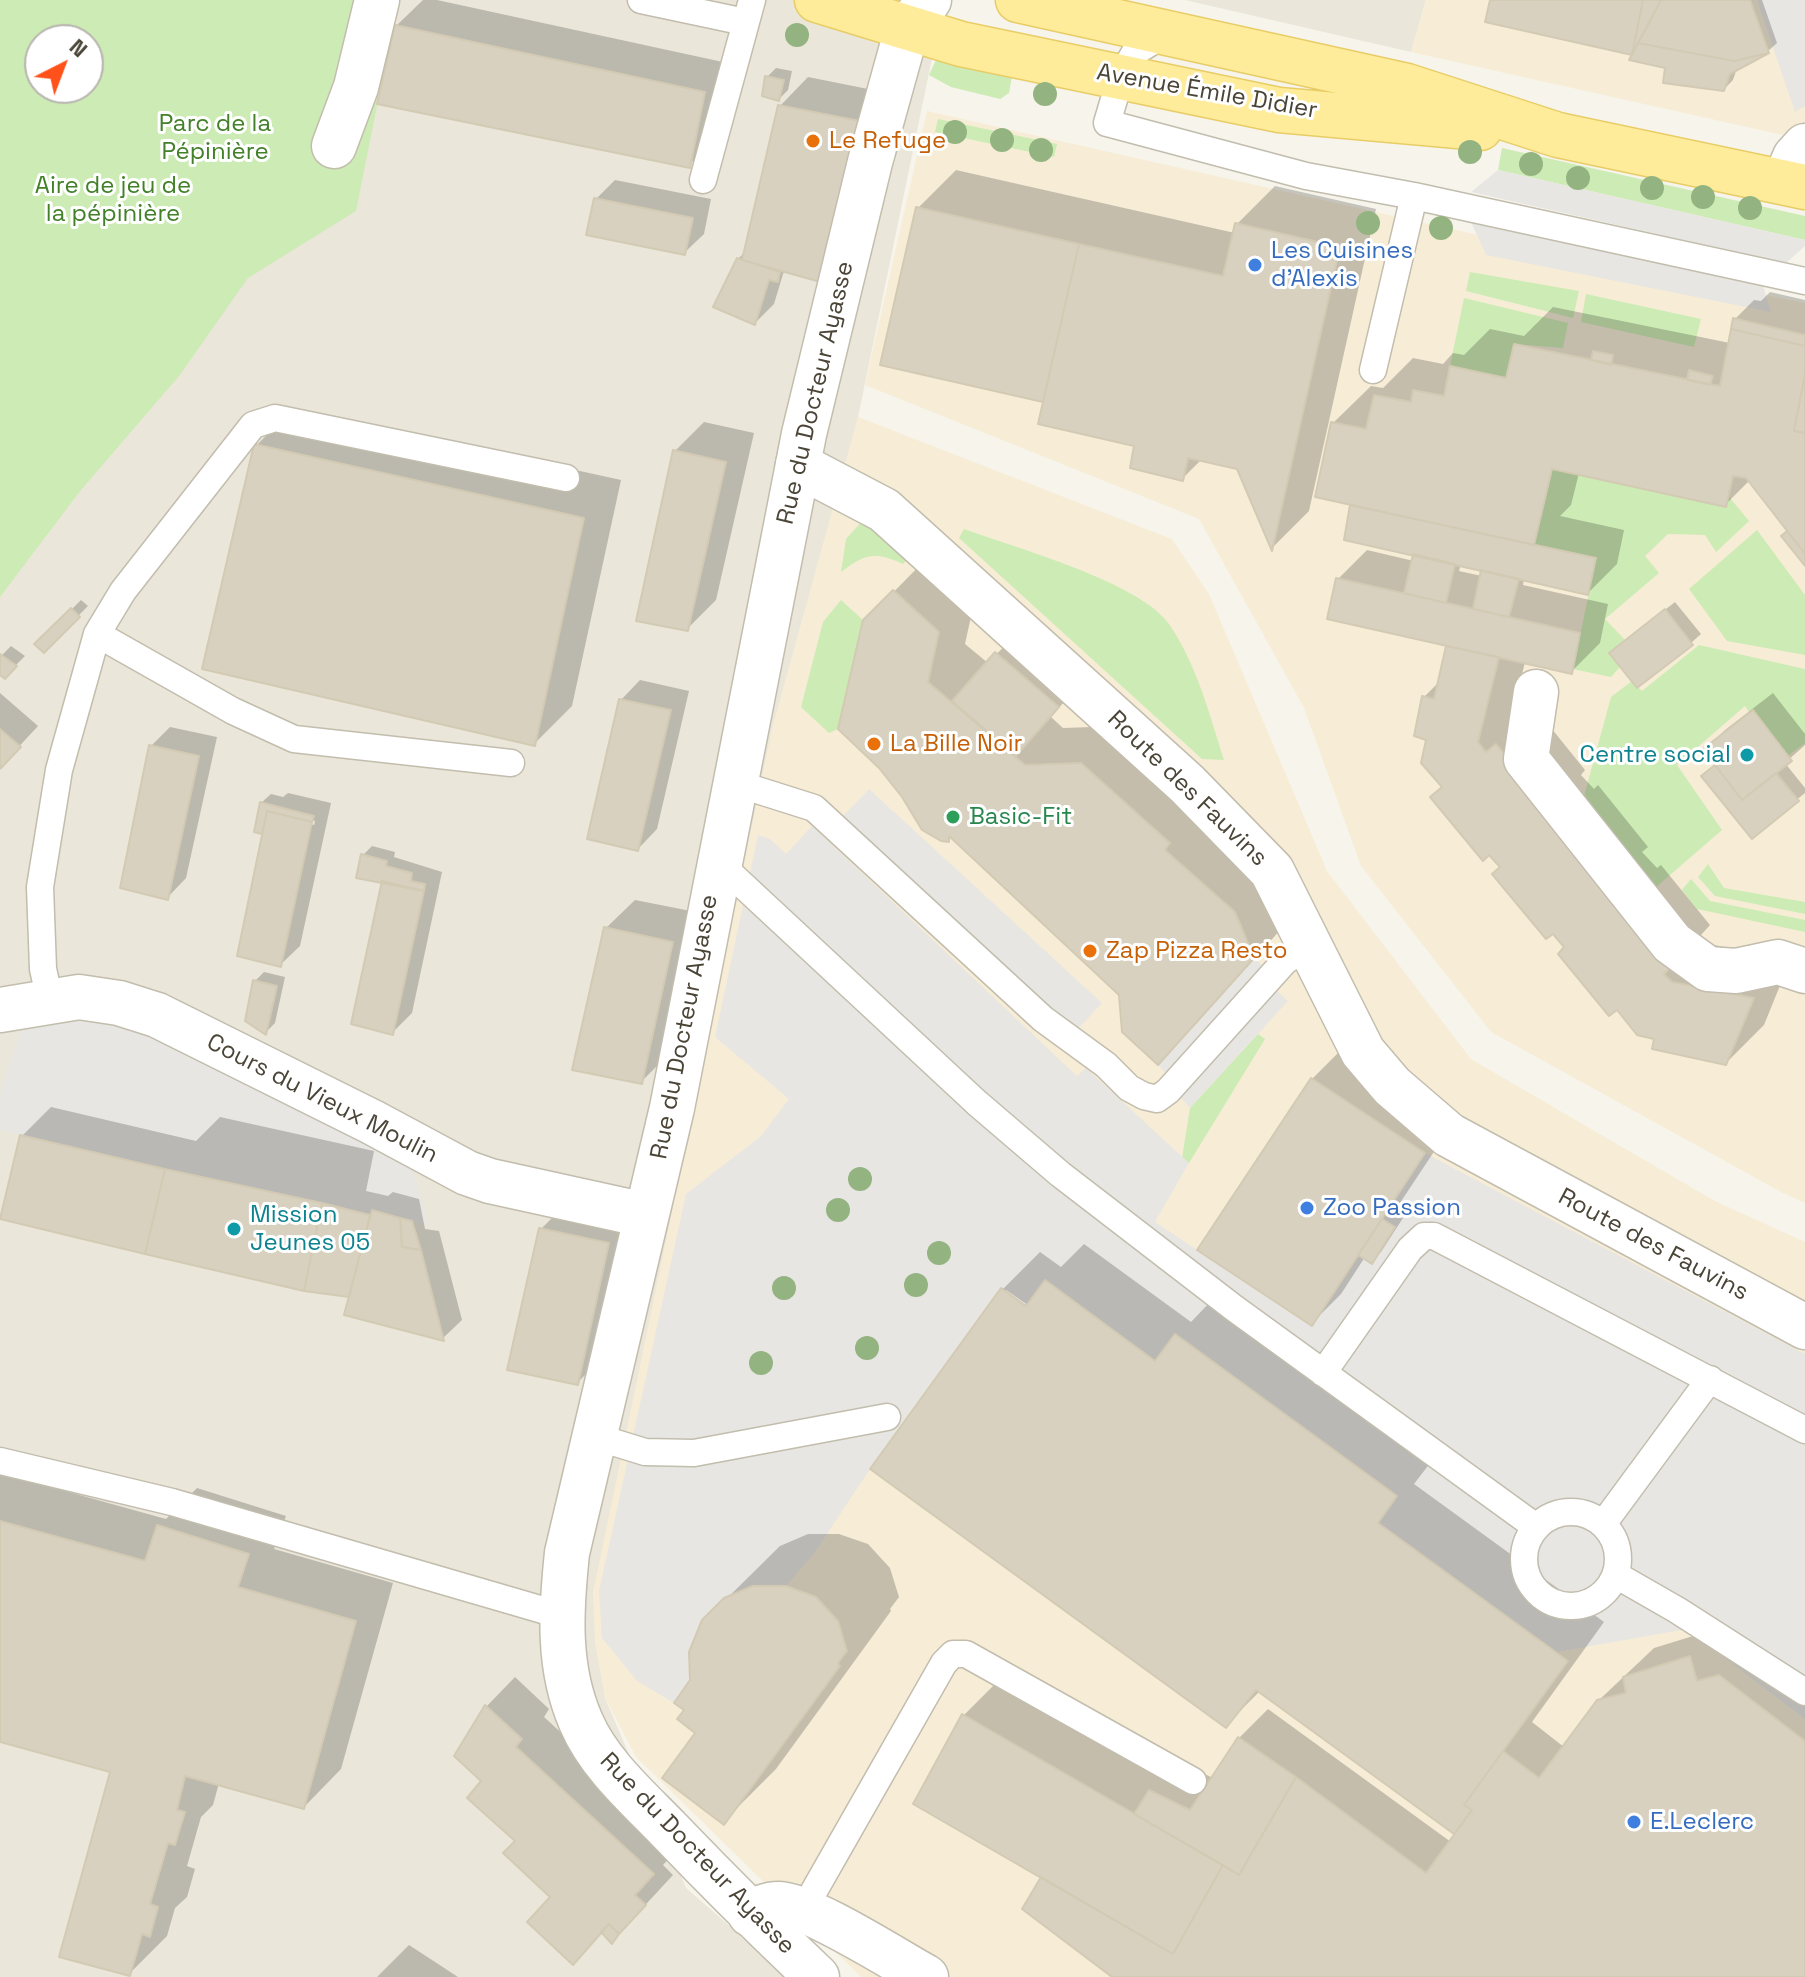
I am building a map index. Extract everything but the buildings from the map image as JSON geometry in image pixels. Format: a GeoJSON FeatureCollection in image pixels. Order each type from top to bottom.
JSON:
{"type":"FeatureCollection","features":[{"type":"Feature","properties":{"kind":"main road","name":"Avenue Émile Didier"},"geometry":{"type":"LineString","coordinates":[[817,0],[918,15],[961,44],[1279,110],[1558,135],[1798,172]]}},
{"type":"Feature","properties":{"kind":"main road","name":"Avenue Émile Didier"},"geometry":{"type":"LineString","coordinates":[[1018,0],[1407,86],[1558,135]]}},
{"type":"Feature","properties":{"kind":"street"},"geometry":{"type":"LineString","coordinates":[[334,146],[356,87],[377,0]]}},
{"type":"Feature","properties":{"kind":"street","name":"Rue du Docteur Ayasse"},"geometry":{"type":"LineString","coordinates":[[817,1977],[750,1914],[620,1779],[594,1746],[580,1721],[572,1693],[560,1615],[567,1553],[672,1108],[808,419],[870,162],[918,15]]}},
{"type":"Feature","properties":{"kind":"street","name":"Route des Fauvins"},"geometry":{"type":"LineString","coordinates":[[798,465],[884,510],[1187,784],[1272,871],[1363,1052],[1392,1086],[1449,1135],[1805,1327]]}},
{"type":"Feature","properties":{"kind":"street"},"geometry":{"type":"LineString","coordinates":[[1536,692],[1526,759],[1672,943],[1708,969],[1736,971],[1778,962],[1805,971]]}},
{"type":"Feature","properties":{"kind":"street","name":"Cours du Vieux Moulin"},"geometry":{"type":"LineString","coordinates":[[0,1010],[79,997],[157,1015],[467,1173],[490,1181],[645,1215]]}},
{"type":"Feature","properties":{"kind":"street"},"geometry":{"type":"LineString","coordinates":[[750,1914],[765,1905],[781,1904],[805,1910],[926,1977]]}},
{"type":"Feature","properties":{"kind":"lane"},"geometry":{"type":"LineString","coordinates":[[641,0],[748,11],[703,180]]}},
{"type":"Feature","properties":{"kind":"lane"},"geometry":{"type":"LineString","coordinates":[[1168,32],[1135,52],[1121,76],[1107,123],[1306,176],[1414,196],[1805,281]]}},
{"type":"Feature","properties":{"kind":"lane"},"geometry":{"type":"LineString","coordinates":[[1373,370],[1414,196]]}},
{"type":"Feature","properties":{"kind":"lane"},"geometry":{"type":"LineString","coordinates":[[50,1000],[43,969],[40,887],[59,770],[97,634],[123,591],[244,434],[253,425],[275,418],[566,478]]}},
{"type":"Feature","properties":{"kind":"lane"},"geometry":{"type":"LineString","coordinates":[[97,634],[233,711],[294,739],[511,763]]}},
{"type":"Feature","properties":{"kind":"lane"},"geometry":{"type":"LineString","coordinates":[[735,783],[814,808],[1043,1019],[1106,1065],[1129,1088],[1144,1096],[1157,1099],[1168,1091],[1285,961],[1310,945]]}},
{"type":"Feature","properties":{"kind":"lane"},"geometry":{"type":"LineString","coordinates":[[719,863],[905,1036],[1060,1174],[1234,1308],[1536,1527]]}},
{"type":"Feature","properties":{"kind":"lane"},"geometry":{"type":"LineString","coordinates":[[1323,1373],[1410,1249],[1424,1236],[1434,1236],[1805,1430]]}},
{"type":"Feature","properties":{"kind":"lane"},"geometry":{"type":"LineString","coordinates":[[1603,1524],[1710,1379]]}},
{"type":"Feature","properties":{"kind":"lane"},"geometry":{"type":"LineString","coordinates":[[593,1436],[645,1452],[694,1453],[887,1417]]}},
{"type":"Feature","properties":{"kind":"lane"},"geometry":{"type":"LineString","coordinates":[[0,1461],[172,1502],[560,1615]]}},
{"type":"Feature","properties":{"kind":"lane"},"geometry":{"type":"LineString","coordinates":[[1576,1512],[1603,1524],[1617,1547],[1616,1575],[1609,1588],[1584,1605],[1554,1603],[1541,1595],[1531,1584],[1524,1555],[1536,1527],[1561,1513],[1576,1512]]}},
{"type":"Feature","properties":{"kind":"lane"},"geometry":{"type":"LineString","coordinates":[[1616,1575],[1805,1692]]}},
{"type":"Feature","properties":{"kind":"lane"},"geometry":{"type":"LineString","coordinates":[[805,1910],[944,1663],[953,1654],[966,1654],[1193,1781]]}},
{"type":"Feature","properties":{"kind":"shaded area"},"geometry":{"type":"Polygon","coordinates":[[[0,0],[944,0],[858,417],[593,1593],[605,1698],[686,1888],[788,1977],[0,1977],[0,0]]]}},
{"type":"Feature","properties":{"kind":"shaded area"},"geometry":{"type":"Polygon","coordinates":[[[1185,0],[1426,0],[1411,52],[1185,0]]]}},
{"type":"Feature","properties":{"kind":"shaded area"},"geometry":{"type":"Polygon","coordinates":[[[1426,0],[1805,0],[1805,140],[1411,52],[1426,0]]]}},
{"type":"Feature","properties":{"kind":"shaded area"},"geometry":{"type":"Polygon","coordinates":[[[1757,0],[1805,0],[1805,106],[1795,112],[1757,0]]]}},
{"type":"Feature","properties":{"kind":"shaded area"},"geometry":{"type":"Polygon","coordinates":[[[927,111],[1518,244],[1805,303],[1805,1203],[1491,1032],[1361,866],[1304,708],[1199,519],[865,385],[927,111]]]}},
{"type":"Feature","properties":{"kind":"shaded area"},"geometry":{"type":"Polygon","coordinates":[[[1498,170],[1805,240],[1805,246],[1786,263],[1471,192],[1498,170]]]}},
{"type":"Feature","properties":{"kind":"shaded area"},"geometry":{"type":"Polygon","coordinates":[[[1471,222],[1762,282],[1771,312],[1486,255],[1471,222]]]}},
{"type":"Feature","properties":{"kind":"shaded area"},"geometry":{"type":"Polygon","coordinates":[[[858,417],[1172,539],[1209,594],[1327,871],[1471,1059],[1715,1201],[1805,1242],[1805,1977],[861,1977],[636,1757],[605,1698],[595,1642],[593,1593],[772,729],[858,417]]]}},
{"type":"Feature","properties":{"kind":"shaded area"},"geometry":{"type":"Polygon","coordinates":[[[869,789],[1102,1003],[1076,1031],[842,817],[869,789]]]}},
{"type":"Feature","properties":{"kind":"shaded area"},"geometry":{"type":"Polygon","coordinates":[[[812,826],[1077,1076],[1086,1068],[1189,1163],[1155,1222],[1312,1326],[1358,1255],[1372,1263],[1395,1228],[1382,1219],[1425,1153],[1805,1354],[1805,1719],[1687,1629],[1557,1652],[1378,1523],[1397,1496],[1176,1334],[1155,1361],[1045,1281],[1026,1306],[1000,1289],[870,1469],[815,1552],[786,1586],[753,1586],[724,1598],[690,1680],[674,1703],[637,1681],[602,1638],[599,1591],[686,1194],[760,1137],[789,1099],[715,1037],[758,835],[770,839],[786,854],[812,826]]]}},
{"type":"Feature","properties":{"kind":"shaded area"},"geometry":{"type":"Polygon","coordinates":[[[1254,958],[1267,969],[1169,1076],[1158,1065],[1254,958]]]}},
{"type":"Feature","properties":{"kind":"shaded area"},"geometry":{"type":"Polygon","coordinates":[[[1275,989],[1288,1001],[1190,1108],[1179,1096],[1275,989]]]}},
{"type":"Feature","properties":{"kind":"shaded area"},"geometry":{"type":"Polygon","coordinates":[[[76,1019],[134,1026],[409,1159],[429,1225],[372,1210],[370,1215],[0,1130],[0,1095],[24,1020],[76,1019]]]}},
{"type":"Feature","properties":{"kind":"green space","name":"Parc de la Pépinière"},"geometry":{"type":"Polygon","coordinates":[[[0,0],[398,0],[356,211],[248,278],[179,376],[80,491],[0,597],[0,0]]]}},
{"type":"Feature","properties":{"kind":"green space"},"geometry":{"type":"Polygon","coordinates":[[[946,54],[1014,65],[1009,93],[1000,99],[951,87],[929,75],[936,60],[946,54]]]}},
{"type":"Feature","properties":{"kind":"green space"},"geometry":{"type":"Polygon","coordinates":[[[938,119],[1057,144],[1054,157],[935,132],[938,119]]]}},
{"type":"Feature","properties":{"kind":"green space"},"geometry":{"type":"Polygon","coordinates":[[[1502,148],[1805,216],[1805,240],[1498,170],[1502,148]]]}},
{"type":"Feature","properties":{"kind":"green space"},"geometry":{"type":"Polygon","coordinates":[[[1470,272],[1579,291],[1573,318],[1466,291],[1470,272]]]}},
{"type":"Feature","properties":{"kind":"green space"},"geometry":{"type":"Polygon","coordinates":[[[1586,294],[1701,319],[1694,347],[1581,322],[1586,294]]]}},
{"type":"Feature","properties":{"kind":"green space"},"geometry":{"type":"Polygon","coordinates":[[[1464,298],[1568,323],[1563,348],[1514,344],[1506,378],[1450,366],[1464,298]]]}},
{"type":"Feature","properties":{"kind":"green space"},"geometry":{"type":"Polygon","coordinates":[[[1552,469],[1721,487],[1749,521],[1716,552],[1705,535],[1668,534],[1645,556],[1659,573],[1605,619],[1625,640],[1609,653],[1620,667],[1611,677],[1573,669],[1596,559],[1534,545],[1552,469]]]}},
{"type":"Feature","properties":{"kind":"green space"},"geometry":{"type":"Polygon","coordinates":[[[864,519],[908,558],[903,564],[870,556],[841,572],[846,539],[864,519]]]}},
{"type":"Feature","properties":{"kind":"green space"},"geometry":{"type":"Polygon","coordinates":[[[964,529],[1104,580],[1154,609],[1169,624],[1187,656],[1224,760],[1202,759],[959,538],[964,529]]]}},
{"type":"Feature","properties":{"kind":"green space"},"geometry":{"type":"Polygon","coordinates":[[[1757,530],[1805,595],[1805,655],[1727,641],[1689,589],[1757,530]]]}},
{"type":"Feature","properties":{"kind":"green space"},"geometry":{"type":"Polygon","coordinates":[[[841,600],[863,620],[838,729],[829,733],[801,707],[823,622],[841,600]]]}},
{"type":"Feature","properties":{"kind":"green space"},"geometry":{"type":"Polygon","coordinates":[[[1699,645],[1805,669],[1805,743],[1781,761],[1745,706],[1677,765],[1722,830],[1655,888],[1583,800],[1611,697],[1632,681],[1642,691],[1699,645]]]}},
{"type":"Feature","properties":{"kind":"green space"},"geometry":{"type":"Polygon","coordinates":[[[1708,864],[1724,888],[1805,902],[1805,914],[1715,896],[1698,877],[1708,864]]]}},
{"type":"Feature","properties":{"kind":"green space"},"geometry":{"type":"Polygon","coordinates":[[[1691,879],[1710,901],[1805,920],[1805,932],[1697,909],[1682,890],[1691,879]]]}},
{"type":"Feature","properties":{"kind":"green space"},"geometry":{"type":"Polygon","coordinates":[[[1258,1034],[1265,1039],[1189,1163],[1182,1158],[1190,1108],[1258,1034]]]}},
{"type":"Feature","properties":{"kind":"place","name":"Le Refuge"},"geometry":{"type":"Point","coordinates":[813,141]}},
{"type":"Feature","properties":{"kind":"place","name":"Les Cuisines d'Alexis"},"geometry":{"type":"Point","coordinates":[1255,265]}},
{"type":"Feature","properties":{"kind":"place","name":"La Bille Noir"},"geometry":{"type":"Point","coordinates":[874,744]}},
{"type":"Feature","properties":{"kind":"place","name":"Centre social"},"geometry":{"type":"Point","coordinates":[1747,755]}},
{"type":"Feature","properties":{"kind":"place","name":"Basic-Fit"},"geometry":{"type":"Point","coordinates":[953,817]}},
{"type":"Feature","properties":{"kind":"place","name":"Zap Pizza Resto"},"geometry":{"type":"Point","coordinates":[1090,951]}},
{"type":"Feature","properties":{"kind":"place","name":"Zoo Passion"},"geometry":{"type":"Point","coordinates":[1307,1208]}},
{"type":"Feature","properties":{"kind":"place","name":"Mission Jeunes 05"},"geometry":{"type":"Point","coordinates":[234,1229]}},
{"type":"Feature","properties":{"kind":"place","name":"E.Leclerc"},"geometry":{"type":"Point","coordinates":[1634,1822]}},
{"type":"Feature","properties":{"kind":"park label","name":"Aire de jeu de la pépinière"},"geometry":{"type":"Point","coordinates":[113,200]}}]}
